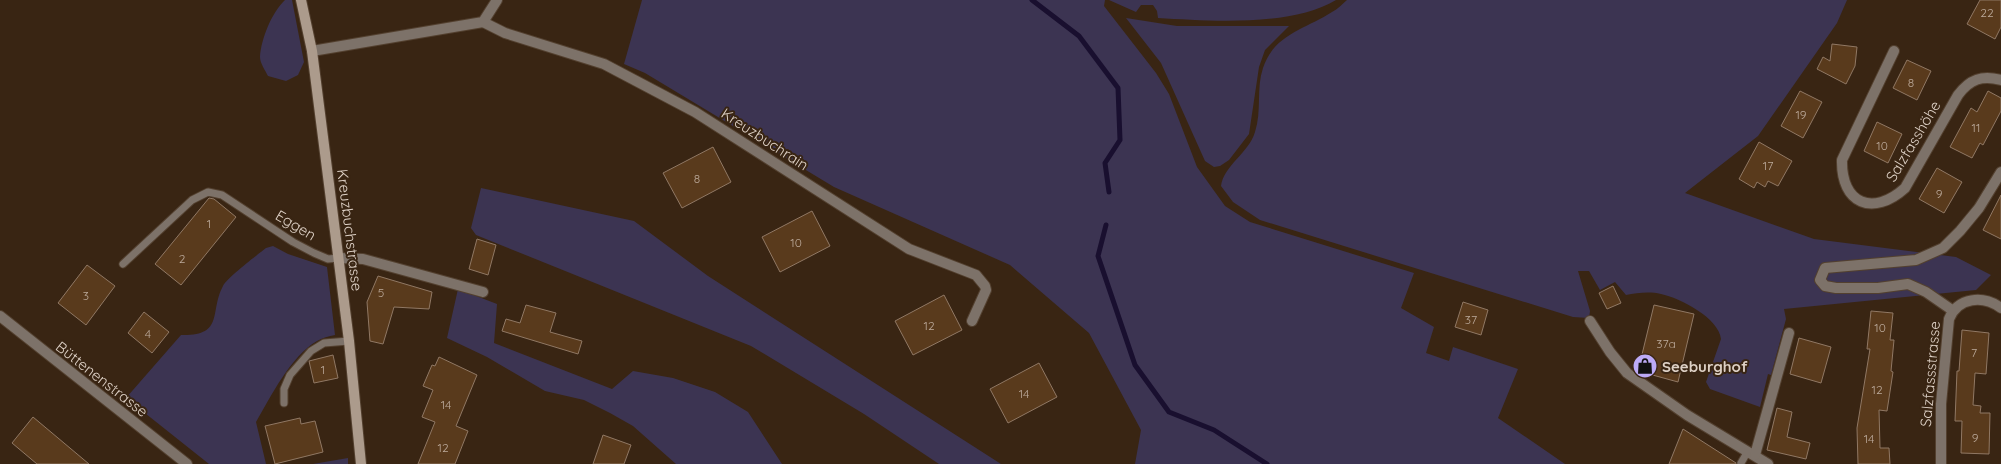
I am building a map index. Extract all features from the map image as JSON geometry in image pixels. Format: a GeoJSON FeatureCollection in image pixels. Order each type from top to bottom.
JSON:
{"type":"FeatureCollection","features":[{"type":"Feature","properties":{"kind":"street","name":"Kreuzbuchstrasse"},"geometry":{"type":"LineString","coordinates":[[301,0],[312,51],[339,258],[361,464]]}},
{"type":"Feature","properties":{"kind":"street"},"geometry":{"type":"LineString","coordinates":[[312,51],[483,22],[497,0]]}},
{"type":"Feature","properties":{"kind":"street","name":"Kreuzbuchrain"},"geometry":{"type":"LineString","coordinates":[[483,22],[504,33],[604,64],[695,112],[909,249],[976,275],[986,290],[972,321]]}},
{"type":"Feature","properties":{"kind":"street","name":"Salzfasshöhe"},"geometry":{"type":"LineString","coordinates":[[1894,51],[1842,160],[1842,174],[1846,187],[1854,198],[1866,203],[1880,204],[1895,197],[1905,188],[1966,84],[1976,80],[1992,78],[2001,80]]}},
{"type":"Feature","properties":{"kind":"street"},"geometry":{"type":"LineString","coordinates":[[1952,310],[1926,292],[1908,284],[1878,288],[1836,288],[1825,286],[1820,280],[1825,268],[1916,260],[1943,248],[1979,208],[2001,172]]}},
{"type":"Feature","properties":{"kind":"street","name":"Eggen"},"geometry":{"type":"LineString","coordinates":[[339,258],[363,259],[483,292]]}},
{"type":"Feature","properties":{"kind":"street","name":"Salzfassstrasse"},"geometry":{"type":"LineString","coordinates":[[1941,464],[1941,404],[1947,327],[1952,310],[1971,299],[1984,300],[2001,308]]}},
{"type":"Feature","properties":{"kind":"street","name":"Büttenenstrasse"},"geometry":{"type":"LineString","coordinates":[[0,316],[187,464]]}},
{"type":"Feature","properties":{"kind":"street"},"geometry":{"type":"LineString","coordinates":[[1590,321],[1610,352],[1627,373],[1687,415],[1768,464]]}},
{"type":"Feature","properties":{"kind":"street"},"geometry":{"type":"LineString","coordinates":[[1751,453],[1789,333]]}},
{"type":"Feature","properties":{"kind":"lane","name":"Eggen"},"geometry":{"type":"LineString","coordinates":[[123,264],[192,200],[208,192],[222,195],[293,242],[314,253],[328,259],[339,258]]}},
{"type":"Feature","properties":{"kind":"lane"},"geometry":{"type":"LineString","coordinates":[[284,404],[284,389],[290,375],[311,351],[324,344],[349,341]]}},
{"type":"Feature","properties":{"kind":"lane"},"geometry":{"type":"LineString","coordinates":[[1741,463],[1751,453]]}},
{"type":"Feature","properties":{"kind":"shaded area"},"geometry":{"type":"Polygon","coordinates":[[[285,0],[292,0],[304,62],[298,75],[286,81],[268,76],[260,57],[262,42],[268,26],[276,11],[285,0]]]}},
{"type":"Feature","properties":{"kind":"shaded area"},"geometry":{"type":"Polygon","coordinates":[[[642,0],[1105,0],[1104,6],[1156,73],[1169,94],[1197,167],[1225,206],[1250,222],[1414,273],[1401,308],[1434,327],[1426,353],[1449,361],[1453,347],[1518,369],[1498,418],[1565,464],[1135,464],[1141,430],[1089,333],[1010,265],[834,187],[645,73],[624,64],[642,0]]]}},
{"type":"Feature","properties":{"kind":"shaded area"},"geometry":{"type":"Polygon","coordinates":[[[1109,0],[1336,0],[1318,9],[1297,15],[1225,21],[1158,18],[1157,11],[1153,5],[1141,5],[1136,12],[1109,0]]]}},
{"type":"Feature","properties":{"kind":"shaded area"},"geometry":{"type":"Polygon","coordinates":[[[1347,0],[1847,0],[1837,23],[1758,136],[1685,193],[1814,239],[1956,257],[1991,275],[1976,290],[1784,309],[1786,319],[1771,375],[1768,374],[1760,407],[1710,389],[1706,382],[1721,339],[1719,331],[1697,310],[1669,296],[1648,292],[1626,295],[1615,282],[1600,290],[1589,271],[1578,271],[1590,311],[1589,318],[1573,317],[1260,220],[1233,202],[1221,186],[1231,165],[1248,146],[1255,132],[1263,68],[1275,47],[1283,40],[1334,11],[1347,0]]]}},
{"type":"Feature","properties":{"kind":"shaded area"},"geometry":{"type":"Polygon","coordinates":[[[1126,18],[1177,26],[1289,26],[1265,50],[1259,67],[1249,134],[1229,160],[1220,166],[1214,167],[1205,161],[1161,63],[1126,18]]]}},
{"type":"Feature","properties":{"kind":"shaded area"},"geometry":{"type":"Polygon","coordinates":[[[481,188],[634,221],[708,276],[1001,464],[939,464],[864,414],[751,346],[476,235],[471,228],[481,188]]]}},
{"type":"Feature","properties":{"kind":"shaded area"},"geometry":{"type":"Polygon","coordinates":[[[273,246],[288,254],[327,267],[335,335],[317,341],[299,356],[282,377],[256,422],[266,464],[209,464],[126,398],[181,335],[195,334],[210,327],[219,296],[226,282],[266,248],[273,246]]]}},
{"type":"Feature","properties":{"kind":"shaded area"},"geometry":{"type":"Polygon","coordinates":[[[458,289],[497,304],[494,343],[612,389],[633,371],[673,378],[715,392],[748,412],[782,464],[676,464],[633,426],[610,413],[584,400],[545,391],[487,357],[447,338],[458,289]]]}},
{"type":"Feature","properties":{"kind":"shaded area"},"geometry":{"type":"Polygon","coordinates":[[[348,458],[348,464],[313,464],[348,458]]]}},
{"type":"Feature","properties":{"kind":"building"},"geometry":{"type":"Polygon","coordinates":[[[1980,0],[2001,0],[2001,27],[1995,39],[1967,24],[1980,0]]]}},
{"type":"Feature","properties":{"kind":"building"},"geometry":{"type":"Polygon","coordinates":[[[1832,44],[1857,47],[1855,66],[1846,84],[1817,69],[1823,57],[1830,61],[1832,44]]]}},
{"type":"Feature","properties":{"kind":"building"},"geometry":{"type":"Polygon","coordinates":[[[1907,60],[1931,71],[1917,100],[1893,88],[1907,60]]]}},
{"type":"Feature","properties":{"kind":"building"},"geometry":{"type":"Polygon","coordinates":[[[1800,91],[1822,102],[1803,138],[1781,126],[1800,91]]]}},
{"type":"Feature","properties":{"kind":"building"},"geometry":{"type":"Polygon","coordinates":[[[1988,91],[2001,98],[2001,111],[1983,145],[1980,143],[1972,158],[1950,147],[1971,108],[1977,112],[1988,91]]]}},
{"type":"Feature","properties":{"kind":"building"},"geometry":{"type":"Polygon","coordinates":[[[1877,122],[1902,134],[1888,163],[1864,151],[1877,122]]]}},
{"type":"Feature","properties":{"kind":"building"},"geometry":{"type":"Polygon","coordinates":[[[1759,142],[1792,161],[1778,186],[1768,181],[1765,187],[1757,182],[1754,188],[1739,179],[1759,142]]]}},
{"type":"Feature","properties":{"kind":"building"},"geometry":{"type":"Polygon","coordinates":[[[713,147],[731,182],[682,208],[663,173],[713,147]]]}},
{"type":"Feature","properties":{"kind":"building"},"geometry":{"type":"Polygon","coordinates":[[[1937,168],[1962,182],[1944,213],[1919,199],[1937,168]]]}},
{"type":"Feature","properties":{"kind":"building"},"geometry":{"type":"Polygon","coordinates":[[[2001,195],[2001,239],[1983,230],[2001,195]]]}},
{"type":"Feature","properties":{"kind":"building"},"geometry":{"type":"Polygon","coordinates":[[[209,198],[214,199],[236,217],[181,285],[155,264],[209,198]]]}},
{"type":"Feature","properties":{"kind":"building"},"geometry":{"type":"Polygon","coordinates":[[[812,211],[830,246],[780,272],[762,237],[812,211]]]}},
{"type":"Feature","properties":{"kind":"building"},"geometry":{"type":"Polygon","coordinates":[[[477,239],[496,245],[488,275],[469,269],[477,239]]]}},
{"type":"Feature","properties":{"kind":"building"},"geometry":{"type":"Polygon","coordinates":[[[87,265],[115,286],[86,325],[58,303],[87,265]]]}},
{"type":"Feature","properties":{"kind":"building"},"geometry":{"type":"Polygon","coordinates":[[[378,276],[432,292],[429,309],[394,307],[383,344],[370,341],[367,302],[378,276]]]}},
{"type":"Feature","properties":{"kind":"building"},"geometry":{"type":"Polygon","coordinates":[[[1613,286],[1621,303],[1607,309],[1599,293],[1613,286]]]}},
{"type":"Feature","properties":{"kind":"building"},"geometry":{"type":"Polygon","coordinates":[[[944,295],[962,330],[913,355],[895,321],[944,295]]]}},
{"type":"Feature","properties":{"kind":"building"},"geometry":{"type":"Polygon","coordinates":[[[1463,302],[1488,310],[1481,335],[1455,327],[1463,302]]]}},
{"type":"Feature","properties":{"kind":"building"},"geometry":{"type":"Polygon","coordinates":[[[526,305],[556,313],[550,332],[582,341],[578,354],[502,331],[506,319],[520,323],[526,305]]]}},
{"type":"Feature","properties":{"kind":"building"},"geometry":{"type":"Polygon","coordinates":[[[1654,305],[1694,314],[1678,382],[1638,371],[1654,305]]]}},
{"type":"Feature","properties":{"kind":"building"},"geometry":{"type":"Polygon","coordinates":[[[1871,311],[1893,313],[1890,340],[1894,340],[1891,371],[1893,372],[1887,411],[1879,410],[1880,448],[1889,448],[1890,464],[1858,464],[1857,428],[1870,349],[1867,349],[1871,311]]]}},
{"type":"Feature","properties":{"kind":"building"},"geometry":{"type":"Polygon","coordinates":[[[144,312],[169,332],[152,353],[128,333],[144,312]]]}},
{"type":"Feature","properties":{"kind":"building"},"geometry":{"type":"Polygon","coordinates":[[[1962,330],[1989,333],[1986,374],[1975,373],[1973,405],[1981,406],[1980,413],[1990,413],[1989,454],[1961,453],[1962,421],[1955,421],[1957,371],[1959,371],[1962,330]]]}},
{"type":"Feature","properties":{"kind":"building"},"geometry":{"type":"Polygon","coordinates":[[[1799,338],[1831,347],[1821,383],[1790,374],[1799,338]]]}},
{"type":"Feature","properties":{"kind":"building"},"geometry":{"type":"Polygon","coordinates":[[[333,355],[338,378],[314,383],[309,361],[333,355]]]}},
{"type":"Feature","properties":{"kind":"building"},"geometry":{"type":"Polygon","coordinates":[[[439,357],[477,375],[456,426],[468,431],[455,464],[418,464],[435,422],[422,417],[433,390],[423,386],[432,365],[435,366],[439,357]]]}},
{"type":"Feature","properties":{"kind":"building"},"geometry":{"type":"Polygon","coordinates":[[[1039,363],[1057,397],[1008,423],[990,389],[1039,363]]]}},
{"type":"Feature","properties":{"kind":"building"},"geometry":{"type":"Polygon","coordinates":[[[1777,408],[1792,412],[1787,437],[1810,443],[1806,459],[1767,450],[1777,408]]]}},
{"type":"Feature","properties":{"kind":"building"},"geometry":{"type":"Polygon","coordinates":[[[33,417],[89,464],[37,464],[12,443],[33,417]]]}},
{"type":"Feature","properties":{"kind":"building"},"geometry":{"type":"Polygon","coordinates":[[[300,418],[301,424],[315,421],[323,452],[275,464],[265,426],[300,418]]]}},
{"type":"Feature","properties":{"kind":"building"},"geometry":{"type":"Polygon","coordinates":[[[1683,429],[1736,463],[1736,464],[1669,464],[1683,429]]]}},
{"type":"Feature","properties":{"kind":"building"},"geometry":{"type":"Polygon","coordinates":[[[603,435],[631,445],[624,464],[593,464],[603,435]]]}},
{"type":"Feature","properties":{"kind":"waterway"},"geometry":{"type":"LineString","coordinates":[[1032,0],[1079,36],[1118,88],[1120,140],[1105,163],[1109,192]]}},
{"type":"Feature","properties":{"kind":"waterway"},"geometry":{"type":"LineString","coordinates":[[1106,225],[1098,256],[1135,365],[1169,412],[1214,430],[1267,464]]}},
{"type":"Feature","properties":{"kind":"place","name":"Seeburghof"},"geometry":{"type":"Point","coordinates":[1645,366]}}]}
